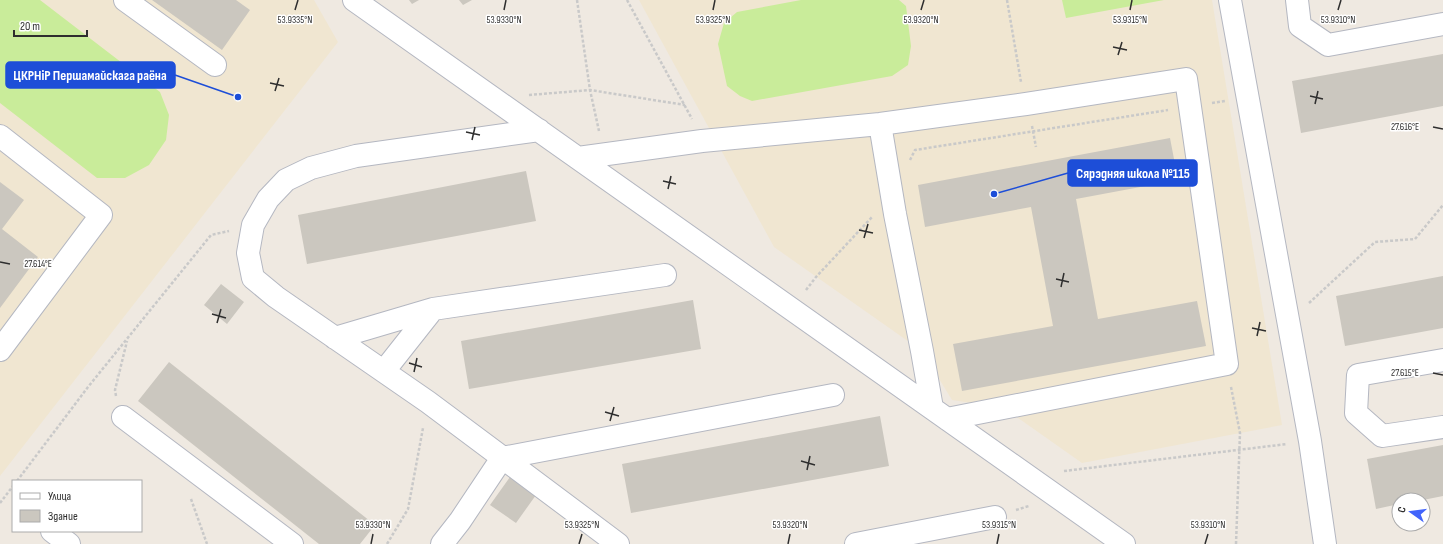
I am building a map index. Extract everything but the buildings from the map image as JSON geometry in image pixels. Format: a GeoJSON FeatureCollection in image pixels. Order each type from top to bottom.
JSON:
{"type":"FeatureCollection","features":[{"type":"Feature","properties":{"kind":"lane"},"geometry":{"type":"LineString","coordinates":[[125,0],[215,65]]}},
{"type":"Feature","properties":{"kind":"lane"},"geometry":{"type":"LineString","coordinates":[[354,0],[1124,544]]}},
{"type":"Feature","properties":{"kind":"lane"},"geometry":{"type":"LineString","coordinates":[[1230,0],[1310,441],[1325,544]]}},
{"type":"Feature","properties":{"kind":"lane"},"geometry":{"type":"LineString","coordinates":[[1297,0],[1300,26],[1328,45],[1443,24]]}},
{"type":"Feature","properties":{"kind":"lane"},"geometry":{"type":"LineString","coordinates":[[578,158],[702,141],[880,124],[1026,104],[1186,79],[1227,364],[939,414]]}},
{"type":"Feature","properties":{"kind":"lane"},"geometry":{"type":"LineString","coordinates":[[880,124],[894,207],[922,351],[939,414]]}},
{"type":"Feature","properties":{"kind":"lane"},"geometry":{"type":"LineString","coordinates":[[539,130],[356,156],[311,168],[286,180],[268,199],[253,225],[248,253],[253,278],[276,297],[428,402],[618,544]]}},
{"type":"Feature","properties":{"kind":"lane"},"geometry":{"type":"LineString","coordinates":[[0,136],[101,216],[0,350]]}},
{"type":"Feature","properties":{"kind":"lane"},"geometry":{"type":"LineString","coordinates":[[335,338],[433,309],[665,275]]}},
{"type":"Feature","properties":{"kind":"lane"},"geometry":{"type":"LineString","coordinates":[[384,371],[433,309]]}},
{"type":"Feature","properties":{"kind":"lane"},"geometry":{"type":"LineString","coordinates":[[1443,360],[1358,375],[1356,414],[1382,436],[1443,427]]}},
{"type":"Feature","properties":{"kind":"lane"},"geometry":{"type":"LineString","coordinates":[[442,544],[460,522],[502,458],[833,395]]}},
{"type":"Feature","properties":{"kind":"lane"},"geometry":{"type":"LineString","coordinates":[[123,417],[292,544]]}},
{"type":"Feature","properties":{"kind":"lane"},"geometry":{"type":"LineString","coordinates":[[856,544],[995,517]]}},
{"type":"Feature","properties":{"kind":"lane"},"geometry":{"type":"LineString","coordinates":[[53,532],[69,544]]}},
{"type":"Feature","properties":{"kind":"path"},"geometry":{"type":"LineString","coordinates":[[577,0],[590,90],[605,155]]}},
{"type":"Feature","properties":{"kind":"path"},"geometry":{"type":"LineString","coordinates":[[628,0],[685,105],[702,141]]}},
{"type":"Feature","properties":{"kind":"path"},"geometry":{"type":"LineString","coordinates":[[1007,0],[1021,84]]}},
{"type":"Feature","properties":{"kind":"path"},"geometry":{"type":"LineString","coordinates":[[493,98],[590,90],[685,105]]}},
{"type":"Feature","properties":{"kind":"path"},"geometry":{"type":"LineString","coordinates":[[909,163],[915,150],[1191,107],[1247,96]]}},
{"type":"Feature","properties":{"kind":"path"},"geometry":{"type":"LineString","coordinates":[[1033,131],[1036,147]]}},
{"type":"Feature","properties":{"kind":"path"},"geometry":{"type":"LineString","coordinates":[[1288,323],[1375,242],[1415,239],[1443,205]]}},
{"type":"Feature","properties":{"kind":"path"},"geometry":{"type":"LineString","coordinates":[[793,310],[816,276],[878,211],[894,207]]}},
{"type":"Feature","properties":{"kind":"path"},"geometry":{"type":"LineString","coordinates":[[18,480],[88,387],[211,235],[253,225]]}},
{"type":"Feature","properties":{"kind":"path"},"geometry":{"type":"LineString","coordinates":[[123,417],[116,405],[116,390],[128,338]]}},
{"type":"Feature","properties":{"kind":"path"},"geometry":{"type":"LineString","coordinates":[[1227,364],[1240,433],[1236,544]]}},
{"type":"Feature","properties":{"kind":"path"},"geometry":{"type":"LineString","coordinates":[[387,544],[408,509],[428,402]]}},
{"type":"Feature","properties":{"kind":"path"},"geometry":{"type":"LineString","coordinates":[[1027,476],[1310,441]]}},
{"type":"Feature","properties":{"kind":"path"},"geometry":{"type":"LineString","coordinates":[[0,503],[12,487]]}},
{"type":"Feature","properties":{"kind":"path"},"geometry":{"type":"LineString","coordinates":[[995,517],[1058,497]]}},
{"type":"Feature","properties":{"kind":"shaded area"},"geometry":{"type":"Polygon","coordinates":[[[0,0],[314,0],[338,42],[0,476],[0,0]]]}},
{"type":"Feature","properties":{"kind":"shaded area"},"geometry":{"type":"Polygon","coordinates":[[[639,0],[1212,0],[1282,425],[1082,463],[1004,408],[952,400],[922,351],[774,247],[639,0]]]}},
{"type":"Feature","properties":{"kind":"green space"},"geometry":{"type":"Polygon","coordinates":[[[0,0],[40,0],[160,92],[169,115],[166,140],[149,165],[125,178],[97,178],[0,103],[0,0]]]}},
{"type":"Feature","properties":{"kind":"green space"},"geometry":{"type":"Polygon","coordinates":[[[801,0],[899,0],[906,6],[911,46],[908,65],[892,76],[752,101],[740,96],[727,86],[718,44],[724,23],[737,12],[801,0]]]}},
{"type":"Feature","properties":{"kind":"green space"},"geometry":{"type":"Polygon","coordinates":[[[1062,0],[1164,0],[1066,18],[1062,0]]]}},
{"type":"Feature","properties":{"kind":"place","name":"ЦКРНіР Першамайскага раёна"},"geometry":{"type":"Point","coordinates":[238,97]}},
{"type":"Feature","properties":{"kind":"place","name":"Сярэдняя школа №115"},"geometry":{"type":"Point","coordinates":[994,194]}}]}
